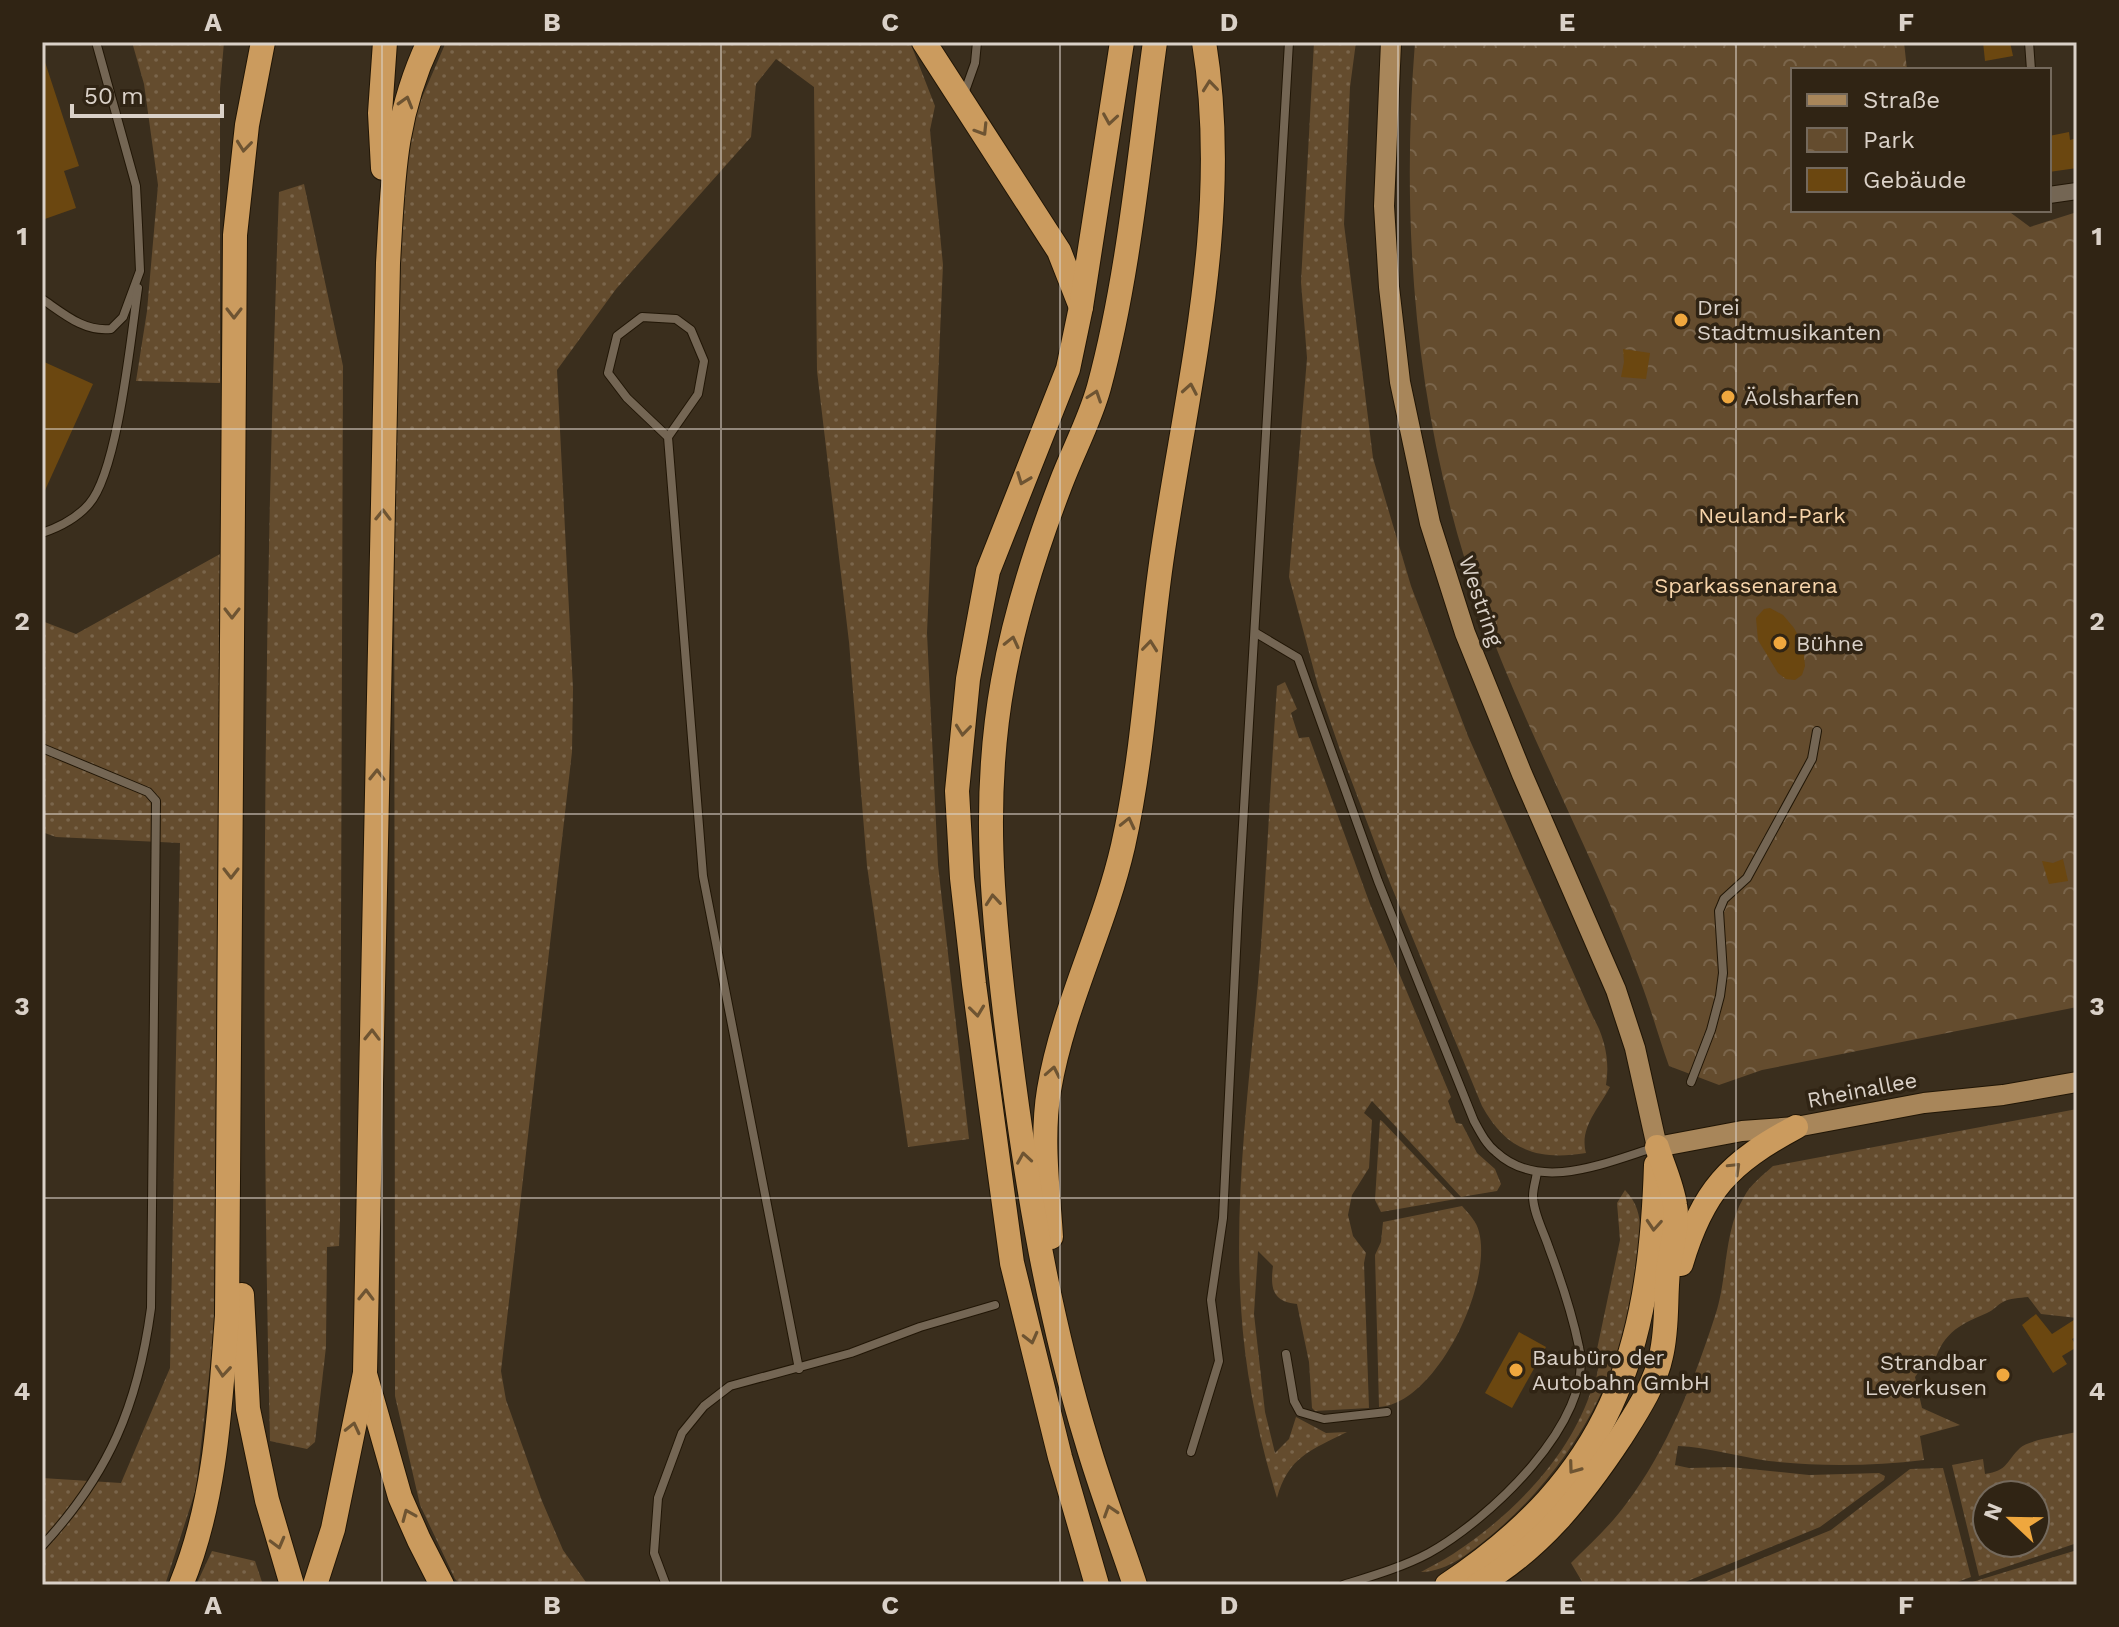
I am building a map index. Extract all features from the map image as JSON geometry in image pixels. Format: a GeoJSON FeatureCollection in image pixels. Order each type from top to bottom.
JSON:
{"type":"FeatureCollection","features":[{"type":"Feature","properties":{"kind":"highway"},"geometry":{"type":"LineString","coordinates":[[181,1585],[208,1493],[217,1449],[227,1316],[235,235],[247,125],[263,42]]}},
{"type":"Feature","properties":{"kind":"highway"},"geometry":{"type":"LineString","coordinates":[[385,42],[380,113],[388,263]]}},
{"type":"Feature","properties":{"kind":"highway"},"geometry":{"type":"LineString","coordinates":[[315,1585],[333,1529],[365,1373],[388,263],[398,134],[405,102],[429,42]]}},
{"type":"Feature","properties":{"kind":"highway"},"geometry":{"type":"LineString","coordinates":[[924,42],[1059,251],[1081,307]]}},
{"type":"Feature","properties":{"kind":"highway"},"geometry":{"type":"LineString","coordinates":[[1097,1585],[1060,1457],[1012,1263],[974,984],[962,878],[957,791],[968,679],[988,571],[1068,369],[1081,307],[1122,42]]}},
{"type":"Feature","properties":{"kind":"highway"},"geometry":{"type":"LineString","coordinates":[[1135,1585],[1086,1440],[1032,1209],[1011,1063],[991,874],[990,781],[1003,682],[1024,585],[1098,391],[1117,309],[1155,42]]}},
{"type":"Feature","properties":{"kind":"highway"},"geometry":{"type":"LineString","coordinates":[[1055,1317],[1046,1139],[1048,1094],[1057,1052],[1103,918],[1135,791],[1163,549],[1200,330],[1213,223],[1214,131],[1204,42]]}},
{"type":"Feature","properties":{"kind":"highway"},"geometry":{"type":"LineString","coordinates":[[229,1069],[248,1409],[267,1500],[292,1585]]}},
{"type":"Feature","properties":{"kind":"highway"},"geometry":{"type":"LineString","coordinates":[[1478,1585],[1514,1561],[1545,1533],[1593,1481],[1632,1420],[1661,1359],[1668,1312],[1692,1228],[1712,1193],[1739,1163],[1758,1148],[1796,1127]]}},
{"type":"Feature","properties":{"kind":"highway"},"geometry":{"type":"LineString","coordinates":[[1657,1147],[1676,1207],[1668,1276],[1668,1312]]}},
{"type":"Feature","properties":{"kind":"highway"},"geometry":{"type":"LineString","coordinates":[[1447,1585],[1486,1559],[1552,1497],[1601,1427],[1616,1397],[1633,1346],[1646,1289],[1654,1224],[1657,1147]]}},
{"type":"Feature","properties":{"kind":"highway"},"geometry":{"type":"LineString","coordinates":[[365,1373],[400,1497],[442,1585]]}},
{"type":"Feature","properties":{"kind":"main road","name":"Westring"},"geometry":{"type":"LineString","coordinates":[[1391,42],[1384,206],[1389,287],[1400,382],[1430,523],[1465,633],[1527,787],[1625,1013],[1657,1147]]}},
{"type":"Feature","properties":{"kind":"main road","name":"Rheinallee"},"geometry":{"type":"LineString","coordinates":[[1657,1147],[1742,1131],[1796,1127],[1924,1103],[2003,1095],[2077,1082]]}},
{"type":"Feature","properties":{"kind":"street"},"geometry":{"type":"LineString","coordinates":[[2051,195],[2077,191]]}},
{"type":"Feature","properties":{"kind":"lane"},"geometry":{"type":"LineString","coordinates":[[42,533],[63,527],[90,503],[105,476],[122,396],[140,271],[136,186],[96,42]]}},
{"type":"Feature","properties":{"kind":"lane"},"geometry":{"type":"LineString","coordinates":[[962,98],[975,63],[977,42]]}},
{"type":"Feature","properties":{"kind":"lane"},"geometry":{"type":"LineString","coordinates":[[1191,1452],[1219,1361],[1211,1300],[1224,1204],[1289,42]]}},
{"type":"Feature","properties":{"kind":"lane"},"geometry":{"type":"LineString","coordinates":[[2029,42],[2031,68]]}},
{"type":"Feature","properties":{"kind":"lane"},"geometry":{"type":"LineString","coordinates":[[42,299],[94,331],[111,329],[123,317],[140,271]]}},
{"type":"Feature","properties":{"kind":"lane"},"geometry":{"type":"LineString","coordinates":[[668,437],[627,398],[608,373],[617,336],[642,317],[676,319],[691,330],[704,361],[698,394],[668,437],[703,876],[799,1369]]}},
{"type":"Feature","properties":{"kind":"lane"},"geometry":{"type":"LineString","coordinates":[[1256,633],[1298,658],[1378,881],[1474,1121],[1496,1153],[1537,1172],[1566,1172],[1657,1147]]}},
{"type":"Feature","properties":{"kind":"lane"},"geometry":{"type":"LineString","coordinates":[[1691,1082],[1720,996],[1723,973],[1719,911],[1724,899],[1747,878],[1812,759],[1817,731]]}},
{"type":"Feature","properties":{"kind":"lane"},"geometry":{"type":"LineString","coordinates":[[42,748],[148,792],[156,801],[151,1308],[144,1358],[134,1398],[116,1442],[80,1501],[42,1546]]}},
{"type":"Feature","properties":{"kind":"lane"},"geometry":{"type":"LineString","coordinates":[[1343,1585],[1427,1554],[1487,1511],[1552,1441],[1572,1404],[1580,1376],[1580,1351],[1561,1281],[1536,1212],[1533,1197],[1537,1172]]}},
{"type":"Feature","properties":{"kind":"lane"},"geometry":{"type":"LineString","coordinates":[[666,1585],[654,1553],[658,1498],[682,1433],[704,1406],[730,1386],[799,1369],[995,1305]]}},
{"type":"Feature","properties":{"kind":"lane"},"geometry":{"type":"LineString","coordinates":[[1286,1354],[1294,1401],[1300,1412],[1324,1419],[1387,1412]]}},
{"type":"Feature","properties":{"kind":"green space"},"geometry":{"type":"Polygon","coordinates":[[[132,42],[224,42],[220,89],[220,383],[136,381],[147,311],[158,185],[144,84],[132,42]]]}},
{"type":"Feature","properties":{"kind":"green space"},"geometry":{"type":"Polygon","coordinates":[[[446,42],[910,42],[935,106],[930,130],[943,265],[927,633],[938,865],[969,1139],[908,1147],[867,866],[849,642],[817,371],[814,87],[776,59],[756,84],[751,137],[616,289],[557,370],[573,689],[572,752],[501,1371],[506,1400],[542,1501],[563,1550],[588,1585],[461,1585],[455,1579],[420,1505],[395,1396],[396,210],[414,116],[446,42]]]}},
{"type":"Feature","properties":{"kind":"green space"},"geometry":{"type":"Polygon","coordinates":[[[1314,42],[1356,42],[1350,87],[1344,224],[1373,458],[1411,586],[1468,736],[1603,1041],[1607,1058],[1606,1085],[1610,1087],[1585,1135],[1586,1153],[1552,1155],[1525,1149],[1501,1133],[1482,1106],[1390,883],[1341,753],[1318,686],[1289,577],[1307,358],[1301,282],[1314,42]]]}},
{"type":"Feature","properties":{"kind":"green space","name":"Neuland-Park"},"geometry":{"type":"Polygon","coordinates":[[[1415,42],[1904,42],[1907,68],[1791,68],[1791,212],[2010,212],[2030,227],[2077,212],[2077,1007],[1762,1070],[1719,1085],[1669,1066],[1622,933],[1499,655],[1459,539],[1441,470],[1418,328],[1412,257],[1411,114],[1415,42]]]}},
{"type":"Feature","properties":{"kind":"green space"},"geometry":{"type":"Polygon","coordinates":[[[304,184],[343,366],[340,1221],[339,1246],[327,1247],[326,1347],[315,1442],[307,1449],[270,1441],[264,973],[267,660],[279,192],[304,184]]]}},
{"type":"Feature","properties":{"kind":"green space"},"geometry":{"type":"Polygon","coordinates":[[[220,554],[214,1332],[196,1489],[165,1585],[42,1585],[42,1478],[121,1483],[170,1368],[180,843],[56,837],[42,832],[42,621],[76,634],[220,554]]]}},
{"type":"Feature","properties":{"kind":"green space"},"geometry":{"type":"Polygon","coordinates":[[[1285,682],[1297,709],[1291,713],[1299,738],[1309,737],[1370,904],[1451,1097],[1448,1101],[1456,1123],[1462,1124],[1477,1153],[1495,1169],[1501,1184],[1497,1191],[1461,1197],[1372,1101],[1364,1113],[1372,1120],[1369,1168],[1352,1195],[1348,1215],[1353,1236],[1366,1253],[1369,1408],[1315,1411],[1312,1408],[1309,1362],[1297,1304],[1283,1300],[1275,1293],[1273,1266],[1258,1251],[1254,1314],[1265,1412],[1275,1453],[1289,1439],[1296,1417],[1326,1433],[1347,1432],[1312,1450],[1294,1464],[1277,1498],[1249,1380],[1241,1308],[1239,1217],[1261,946],[1277,686],[1285,682]]]}},
{"type":"Feature","properties":{"kind":"green space"},"geometry":{"type":"Polygon","coordinates":[[[2077,1109],[2077,1318],[2041,1314],[2028,1297],[2018,1298],[2005,1301],[1952,1333],[1940,1347],[1932,1369],[1920,1370],[1915,1377],[1922,1408],[1960,1425],[1920,1436],[1924,1460],[1866,1465],[1808,1464],[1678,1446],[1675,1465],[1689,1468],[1730,1467],[1809,1475],[1879,1473],[1885,1476],[1884,1480],[1820,1527],[1678,1585],[1584,1585],[1571,1563],[1626,1504],[1667,1438],[1715,1316],[1732,1225],[1747,1193],[1757,1180],[1773,1166],[2077,1109]]]}},
{"type":"Feature","properties":{"kind":"green space"},"geometry":{"type":"Polygon","coordinates":[[[1380,1120],[1456,1199],[1381,1212],[1375,1200],[1380,1120]]]}},
{"type":"Feature","properties":{"kind":"green space"},"geometry":{"type":"Polygon","coordinates":[[[1625,1190],[1639,1216],[1637,1264],[1621,1341],[1592,1412],[1572,1446],[1523,1506],[1460,1559],[1441,1568],[1421,1572],[1449,1557],[1515,1505],[1552,1464],[1580,1418],[1597,1374],[1596,1354],[1620,1240],[1617,1203],[1625,1190]]]}},
{"type":"Feature","properties":{"kind":"green space"},"geometry":{"type":"Polygon","coordinates":[[[1462,1206],[1478,1228],[1481,1254],[1469,1309],[1456,1338],[1421,1386],[1400,1401],[1379,1407],[1375,1255],[1381,1242],[1383,1222],[1462,1206]]]}},
{"type":"Feature","properties":{"kind":"green space"},"geometry":{"type":"Polygon","coordinates":[[[2077,1432],[2077,1543],[2051,1552],[2051,1479],[1971,1479],[1971,1543],[1952,1465],[1983,1459],[1985,1474],[1993,1473],[2024,1445],[2077,1432]]]}},
{"type":"Feature","properties":{"kind":"green space"},"geometry":{"type":"Polygon","coordinates":[[[1943,1468],[1971,1577],[1949,1585],[1697,1585],[1831,1530],[1910,1469],[1943,1468]]]}},
{"type":"Feature","properties":{"kind":"green space"},"geometry":{"type":"Polygon","coordinates":[[[2077,1550],[2077,1585],[1965,1585],[2051,1559],[2077,1550]]]}},
{"type":"Feature","properties":{"kind":"green space"},"geometry":{"type":"Polygon","coordinates":[[[212,1551],[255,1561],[263,1585],[196,1585],[212,1551]]]}},
{"type":"Feature","properties":{"kind":"green space"},"geometry":{"type":"Polygon","coordinates":[[[1975,1559],[2029,1559],[1979,1576],[1975,1559]]]}},
{"type":"Feature","properties":{"kind":"building"},"geometry":{"type":"Polygon","coordinates":[[[1983,42],[2010,42],[2013,56],[1985,61],[1983,42]]]}},
{"type":"Feature","properties":{"kind":"building"},"geometry":{"type":"Polygon","coordinates":[[[42,62],[45,62],[79,166],[64,171],[76,208],[42,220],[42,62]]]}},
{"type":"Feature","properties":{"kind":"building"},"geometry":{"type":"Polygon","coordinates":[[[2069,132],[2070,140],[2077,138],[2077,168],[2051,172],[2051,136],[2069,132]]]}},
{"type":"Feature","properties":{"kind":"building"},"geometry":{"type":"Polygon","coordinates":[[[1623,349],[1650,353],[1646,379],[1621,377],[1623,349]]]}},
{"type":"Feature","properties":{"kind":"building"},"geometry":{"type":"Polygon","coordinates":[[[42,361],[93,384],[42,497],[42,361]]]}},
{"type":"Feature","properties":{"kind":"building","name":"Bühne"},"geometry":{"type":"Polygon","coordinates":[[[1770,608],[1783,615],[1803,645],[1805,666],[1802,675],[1795,680],[1786,679],[1778,673],[1758,640],[1756,618],[1764,609],[1770,608]]]}},
{"type":"Feature","properties":{"kind":"building"},"geometry":{"type":"Polygon","coordinates":[[[2063,859],[2068,881],[2049,884],[2042,861],[2053,863],[2063,859]]]}},
{"type":"Feature","properties":{"kind":"building"},"geometry":{"type":"Polygon","coordinates":[[[2036,1314],[2052,1334],[2077,1318],[2077,1336],[2072,1339],[2077,1347],[2062,1356],[2067,1364],[2053,1373],[2022,1325],[2036,1314]]]}},
{"type":"Feature","properties":{"kind":"building","name":"Baubüro der Autobahn GmbH"},"geometry":{"type":"Polygon","coordinates":[[[1519,1332],[1546,1347],[1512,1408],[1485,1393],[1519,1332]]]}},
{"type":"Feature","properties":{"kind":"place","name":"Drei Stadtmusikanten"},"geometry":{"type":"Point","coordinates":[1681,320]}},
{"type":"Feature","properties":{"kind":"place","name":"Äolsharfen"},"geometry":{"type":"Point","coordinates":[1728,397]}},
{"type":"Feature","properties":{"kind":"place","name":"Bühne"},"geometry":{"type":"Point","coordinates":[1780,643]}},
{"type":"Feature","properties":{"kind":"place","name":"Baubüro der Autobahn GmbH"},"geometry":{"type":"Point","coordinates":[1516,1370]}},
{"type":"Feature","properties":{"kind":"place","name":"Strandbar Leverkusen"},"geometry":{"type":"Point","coordinates":[2003,1375]}},
{"type":"Feature","properties":{"kind":"park label","name":"Sparkassenarena"},"geometry":{"type":"Point","coordinates":[1746,585]}}]}
